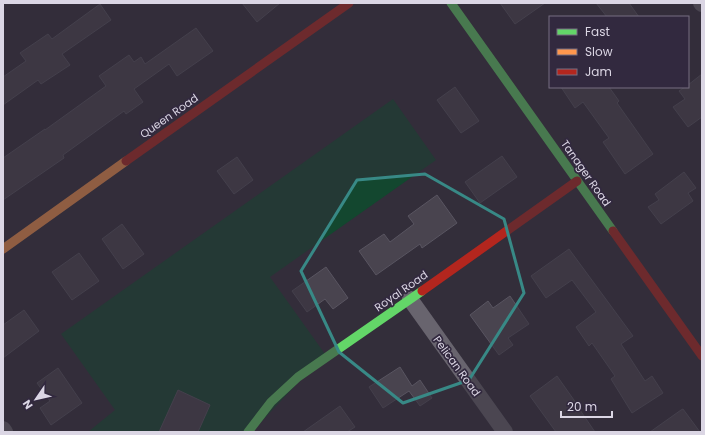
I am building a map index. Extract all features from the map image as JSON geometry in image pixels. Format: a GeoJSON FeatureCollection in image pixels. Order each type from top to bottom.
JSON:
{"type":"FeatureCollection","features":[{"type":"Feature","properties":{"kind":"street","name":"Queen Road"},"geometry":{"type":"LineString","coordinates":[[3,248],[349,3]]}},
{"type":"Feature","properties":{"kind":"street","name":"Tanager Road"},"geometry":{"type":"LineString","coordinates":[[451,3],[702,356]]}},
{"type":"Feature","properties":{"kind":"street","name":"Royal Road"},"geometry":{"type":"LineString","coordinates":[[248,432],[262,411],[279,393],[298,377],[578,181]]}},
{"type":"Feature","properties":{"kind":"street","name":"Pelican Road"},"geometry":{"type":"LineString","coordinates":[[410,299],[505,432]]}},
{"type":"Feature","properties":{"kind":"highlighted area"},"geometry":{"type":"Polygon","coordinates":[[[425,174],[504,219],[524,293],[469,380],[403,403],[339,352],[301,271],[357,180],[425,174]]]}},
{"type":"Feature","properties":{"kind":"green space"},"geometry":{"type":"Polygon","coordinates":[[[393,99],[436,160],[270,277],[325,354],[252,432],[88,432],[115,410],[61,334],[393,99]]]}},
{"type":"Feature","properties":{"kind":"building"},"geometry":{"type":"Polygon","coordinates":[[[242,3],[280,3],[257,22],[242,3]]]}},
{"type":"Feature","properties":{"kind":"building"},"geometry":{"type":"Polygon","coordinates":[[[500,3],[545,3],[515,24],[500,3]]]}},
{"type":"Feature","properties":{"kind":"building"},"geometry":{"type":"Polygon","coordinates":[[[596,3],[629,3],[638,16],[606,16],[596,3]]]}},
{"type":"Feature","properties":{"kind":"building"},"geometry":{"type":"Polygon","coordinates":[[[100,4],[111,20],[62,54],[70,65],[41,84],[38,80],[3,105],[3,77],[26,61],[20,53],[48,34],[52,39],[100,4]]]}},
{"type":"Feature","properties":{"kind":"building"},"geometry":{"type":"Polygon","coordinates":[[[196,28],[213,51],[177,76],[169,64],[134,89],[143,102],[126,114],[124,111],[63,155],[64,158],[3,200],[3,158],[106,86],[99,76],[129,55],[134,62],[141,57],[145,64],[196,28]]]}},
{"type":"Feature","properties":{"kind":"building"},"geometry":{"type":"Polygon","coordinates":[[[702,74],[702,117],[688,127],[673,107],[685,99],[679,91],[684,88],[689,88],[689,84],[702,74]]]}},
{"type":"Feature","properties":{"kind":"building"},"geometry":{"type":"Polygon","coordinates":[[[455,87],[479,121],[461,133],[437,100],[455,87]]]}},
{"type":"Feature","properties":{"kind":"building"},"geometry":{"type":"Polygon","coordinates":[[[562,88],[610,88],[619,101],[617,103],[653,154],[625,174],[603,142],[609,138],[583,102],[575,108],[562,88]]]}},
{"type":"Feature","properties":{"kind":"building"},"geometry":{"type":"Polygon","coordinates":[[[502,156],[517,177],[480,203],[465,182],[502,156]]]}},
{"type":"Feature","properties":{"kind":"building"},"geometry":{"type":"Polygon","coordinates":[[[237,157],[253,180],[234,194],[217,171],[237,157]]]}},
{"type":"Feature","properties":{"kind":"building"},"geometry":{"type":"Polygon","coordinates":[[[684,172],[696,188],[688,193],[693,201],[661,224],[648,207],[659,200],[655,194],[684,172]]]}},
{"type":"Feature","properties":{"kind":"building"},"geometry":{"type":"Polygon","coordinates":[[[437,195],[457,223],[422,248],[420,244],[376,275],[359,251],[384,234],[390,242],[414,224],[408,216],[437,195]]]}},
{"type":"Feature","properties":{"kind":"building"},"geometry":{"type":"Polygon","coordinates":[[[122,224],[144,254],[123,269],[102,239],[122,224]]]}},
{"type":"Feature","properties":{"kind":"building"},"geometry":{"type":"Polygon","coordinates":[[[569,249],[633,336],[621,344],[645,381],[652,376],[663,393],[632,413],[611,379],[615,376],[592,343],[589,346],[576,327],[596,312],[572,280],[546,298],[531,276],[569,249]]]}},
{"type":"Feature","properties":{"kind":"building"},"geometry":{"type":"Polygon","coordinates":[[[79,253],[99,281],[72,300],[52,272],[79,253]]]}},
{"type":"Feature","properties":{"kind":"building"},"geometry":{"type":"Polygon","coordinates":[[[326,267],[348,298],[333,309],[325,299],[307,312],[292,291],[326,267]]]}},
{"type":"Feature","properties":{"kind":"building"},"geometry":{"type":"Polygon","coordinates":[[[510,296],[529,324],[508,338],[513,345],[499,355],[470,315],[488,301],[493,308],[510,296]]]}},
{"type":"Feature","properties":{"kind":"building"},"geometry":{"type":"Polygon","coordinates":[[[24,310],[39,331],[3,358],[3,325],[24,310]]]}},
{"type":"Feature","properties":{"kind":"building"},"geometry":{"type":"Polygon","coordinates":[[[400,367],[412,386],[420,380],[432,398],[420,406],[409,391],[383,408],[369,387],[400,367]]]}},
{"type":"Feature","properties":{"kind":"building"},"geometry":{"type":"Polygon","coordinates":[[[58,368],[82,403],[51,425],[40,408],[50,401],[37,383],[58,368]]]}},
{"type":"Feature","properties":{"kind":"building"},"geometry":{"type":"Polygon","coordinates":[[[557,376],[595,432],[556,432],[530,396],[557,376]]]}},
{"type":"Feature","properties":{"kind":"building"},"geometry":{"type":"Polygon","coordinates":[[[178,390],[210,405],[198,432],[159,432],[178,390]]]}},
{"type":"Feature","properties":{"kind":"building"},"geometry":{"type":"Polygon","coordinates":[[[340,406],[355,427],[347,432],[303,432],[340,406]]]}},
{"type":"Feature","properties":{"kind":"building"},"geometry":{"type":"Polygon","coordinates":[[[683,409],[700,432],[650,432],[681,410],[683,409]]]}},
{"type":"Feature","properties":{"kind":"traffic: fast"},"geometry":{"type":"LineString","coordinates":[[451,3],[613,231]]}},
{"type":"Feature","properties":{"kind":"traffic: fast"},"geometry":{"type":"LineString","coordinates":[[248,432],[271,402],[298,377],[422,291]]}},
{"type":"Feature","properties":{"kind":"traffic: slow"},"geometry":{"type":"LineString","coordinates":[[3,249],[126,161]]}},
{"type":"Feature","properties":{"kind":"traffic: jam"},"geometry":{"type":"LineString","coordinates":[[126,161],[349,3]]}},
{"type":"Feature","properties":{"kind":"traffic: jam"},"geometry":{"type":"LineString","coordinates":[[422,291],[577,181]]}},
{"type":"Feature","properties":{"kind":"traffic: jam"},"geometry":{"type":"LineString","coordinates":[[613,231],[702,356]]}}]}
